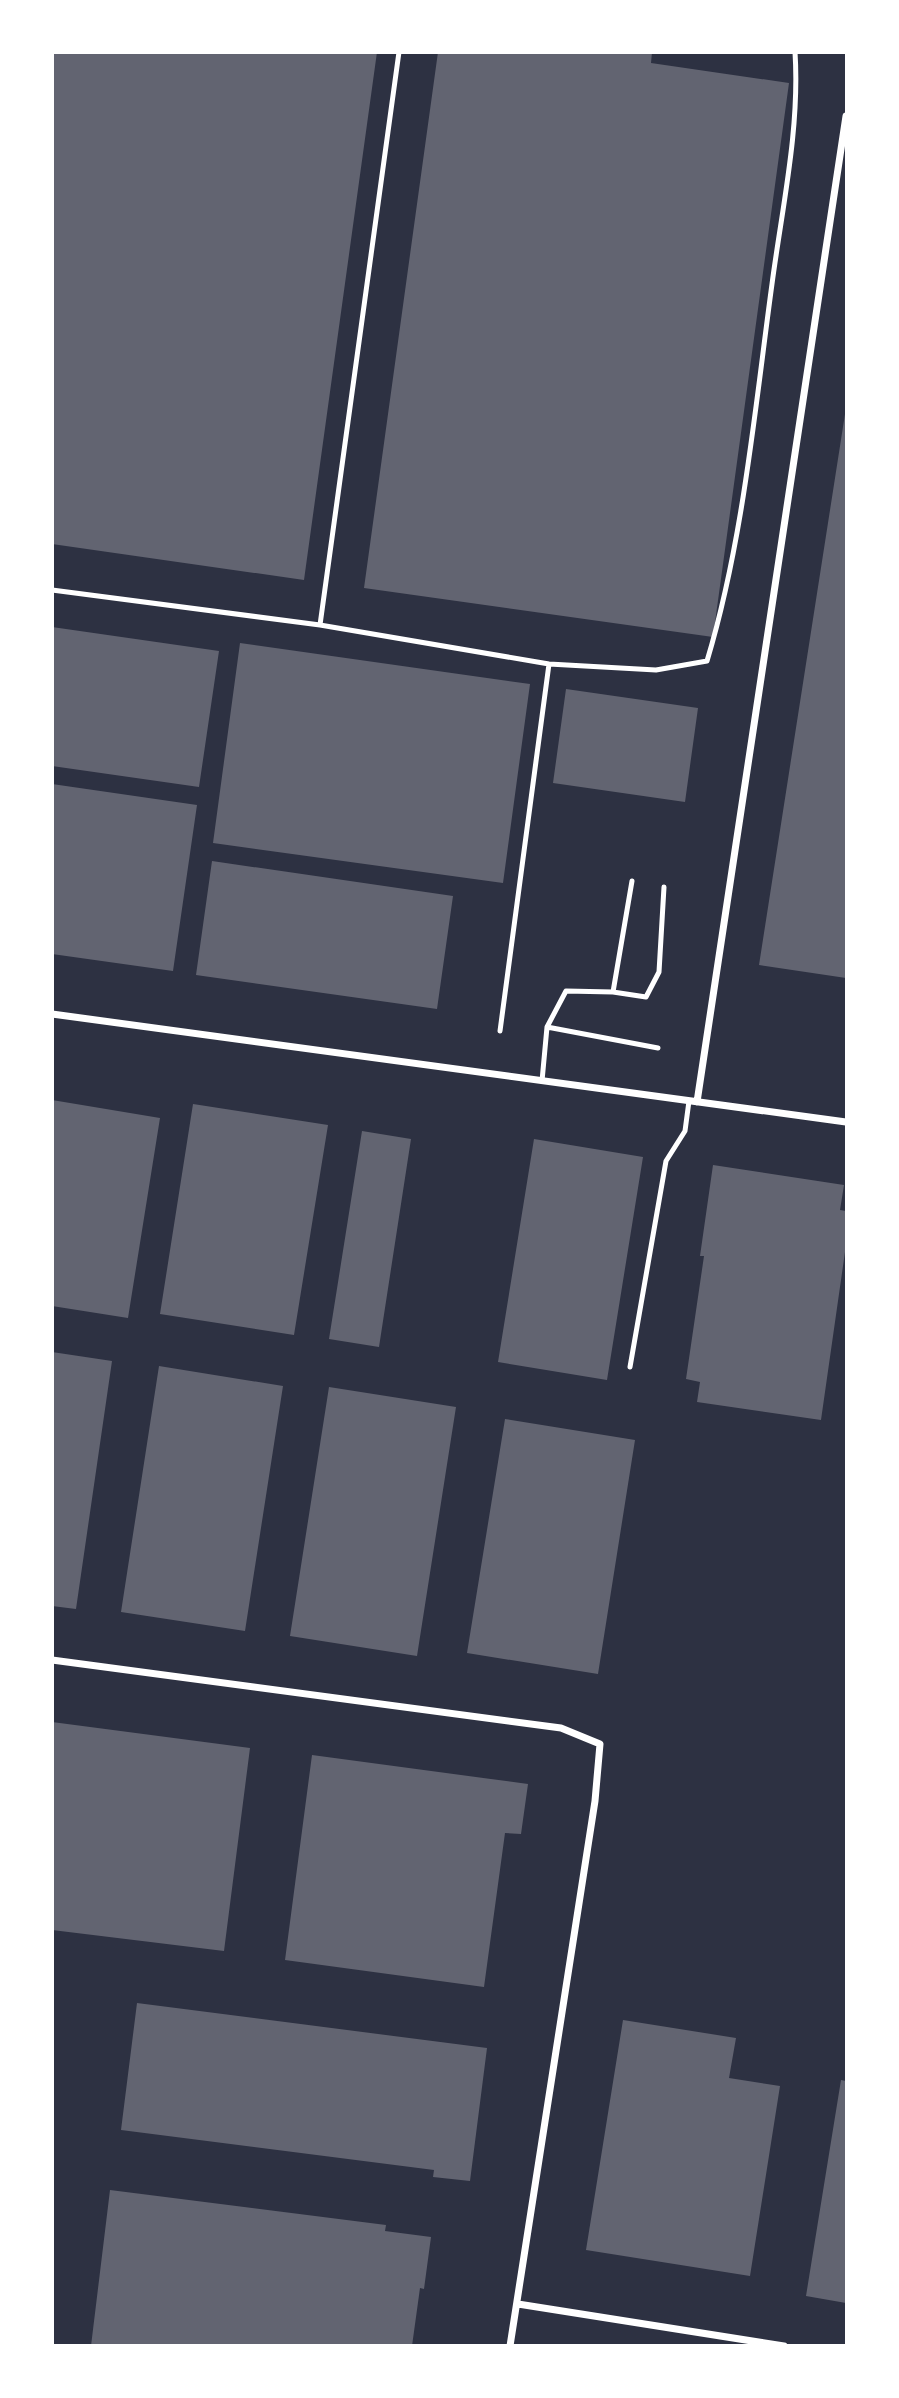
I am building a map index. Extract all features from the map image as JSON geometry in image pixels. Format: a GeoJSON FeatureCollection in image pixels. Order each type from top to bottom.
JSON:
{"type":"FeatureCollection","features":[{"type":"Feature","properties":{"kind":"street"},"geometry":{"type":"LineString","coordinates":[[693,1101],[846,116]]}},
{"type":"Feature","properties":{"kind":"street"},"geometry":{"type":"LineString","coordinates":[[52,1014],[846,1122]]}},
{"type":"Feature","properties":{"kind":"street"},"geometry":{"type":"LineString","coordinates":[[52,1660],[561,1728],[600,1744],[595,1801],[510,2346]]}},
{"type":"Feature","properties":{"kind":"street"},"geometry":{"type":"LineString","coordinates":[[518,2304],[784,2346]]}},
{"type":"Feature","properties":{"kind":"lane"},"geometry":{"type":"LineString","coordinates":[[320,625],[399,52]]}},
{"type":"Feature","properties":{"kind":"lane"},"geometry":{"type":"LineString","coordinates":[[52,590],[320,625],[549,664],[656,670],[707,661],[726,598],[764,339],[798,92],[795,52]]}},
{"type":"Feature","properties":{"kind":"lane"},"geometry":{"type":"LineString","coordinates":[[500,1031],[549,664]]}},
{"type":"Feature","properties":{"kind":"lane"},"geometry":{"type":"LineString","coordinates":[[613,992],[632,881]]}},
{"type":"Feature","properties":{"kind":"lane"},"geometry":{"type":"LineString","coordinates":[[542,1081],[547,1027],[566,991],[613,992],[646,997],[659,972],[664,887]]}},
{"type":"Feature","properties":{"kind":"lane"},"geometry":{"type":"LineString","coordinates":[[547,1027],[657,1048]]}},
{"type":"Feature","properties":{"kind":"lane"},"geometry":{"type":"LineString","coordinates":[[630,1367],[666,1161],[685,1131],[693,1101]]}},
{"type":"Feature","properties":{"kind":"building"},"geometry":{"type":"Polygon","coordinates":[[[52,52],[377,52],[304,580],[52,544],[52,52]]]}},
{"type":"Feature","properties":{"kind":"building"},"geometry":{"type":"Polygon","coordinates":[[[438,52],[652,52],[651,63],[789,83],[713,637],[364,588],[438,52]]]}},
{"type":"Feature","properties":{"kind":"building"},"geometry":{"type":"Polygon","coordinates":[[[846,414],[846,978],[759,965],[846,414]]]}},
{"type":"Feature","properties":{"kind":"building"},"geometry":{"type":"Polygon","coordinates":[[[52,627],[219,651],[199,787],[52,766],[52,627]]]}},
{"type":"Feature","properties":{"kind":"building"},"geometry":{"type":"Polygon","coordinates":[[[240,643],[530,684],[503,883],[213,843],[240,643]]]}},
{"type":"Feature","properties":{"kind":"building"},"geometry":{"type":"Polygon","coordinates":[[[566,689],[698,708],[685,802],[553,783],[566,689]]]}},
{"type":"Feature","properties":{"kind":"building"},"geometry":{"type":"Polygon","coordinates":[[[52,784],[197,805],[173,971],[52,954],[52,784]]]}},
{"type":"Feature","properties":{"kind":"building"},"geometry":{"type":"Polygon","coordinates":[[[212,861],[453,896],[437,1009],[196,975],[212,861]]]}},
{"type":"Feature","properties":{"kind":"building"},"geometry":{"type":"Polygon","coordinates":[[[52,1100],[160,1118],[128,1318],[52,1306],[52,1100]]]}},
{"type":"Feature","properties":{"kind":"building"},"geometry":{"type":"Polygon","coordinates":[[[193,1104],[328,1125],[294,1335],[160,1314],[193,1104]]]}},
{"type":"Feature","properties":{"kind":"building"},"geometry":{"type":"Polygon","coordinates":[[[362,1131],[411,1139],[379,1347],[329,1339],[362,1131]]]}},
{"type":"Feature","properties":{"kind":"building"},"geometry":{"type":"Polygon","coordinates":[[[534,1139],[643,1157],[607,1380],[498,1362],[534,1139]]]}},
{"type":"Feature","properties":{"kind":"building"},"geometry":{"type":"Polygon","coordinates":[[[713,1165],[844,1185],[840,1210],[846,1211],[846,1245],[821,1420],[697,1402],[700,1382],[686,1379],[704,1256],[700,1256],[713,1165]]]}},
{"type":"Feature","properties":{"kind":"building"},"geometry":{"type":"Polygon","coordinates":[[[52,1352],[112,1361],[76,1609],[52,1606],[52,1352]]]}},
{"type":"Feature","properties":{"kind":"building"},"geometry":{"type":"Polygon","coordinates":[[[159,1366],[283,1386],[245,1631],[121,1612],[159,1366]]]}},
{"type":"Feature","properties":{"kind":"building"},"geometry":{"type":"Polygon","coordinates":[[[329,1387],[456,1407],[417,1656],[290,1636],[329,1387]]]}},
{"type":"Feature","properties":{"kind":"building"},"geometry":{"type":"Polygon","coordinates":[[[505,1419],[635,1440],[598,1674],[467,1653],[505,1419]]]}},
{"type":"Feature","properties":{"kind":"building"},"geometry":{"type":"Polygon","coordinates":[[[52,1722],[250,1748],[224,1951],[52,1930],[52,1722]]]}},
{"type":"Feature","properties":{"kind":"building"},"geometry":{"type":"Polygon","coordinates":[[[312,1755],[528,1784],[521,1834],[505,1833],[484,1987],[285,1960],[312,1755]]]}},
{"type":"Feature","properties":{"kind":"building"},"geometry":{"type":"Polygon","coordinates":[[[137,2003],[487,2048],[470,2181],[433,2177],[434,2170],[121,2130],[137,2003]]]}},
{"type":"Feature","properties":{"kind":"building"},"geometry":{"type":"Polygon","coordinates":[[[623,2020],[736,2038],[729,2078],[780,2086],[750,2276],[586,2250],[623,2020]]]}},
{"type":"Feature","properties":{"kind":"building"},"geometry":{"type":"Polygon","coordinates":[[[841,2080],[846,2081],[846,2303],[806,2296],[841,2080]]]}},
{"type":"Feature","properties":{"kind":"building"},"geometry":{"type":"Polygon","coordinates":[[[110,2190],[386,2225],[385,2231],[431,2237],[412,2346],[91,2346],[110,2190]]]}}]}
